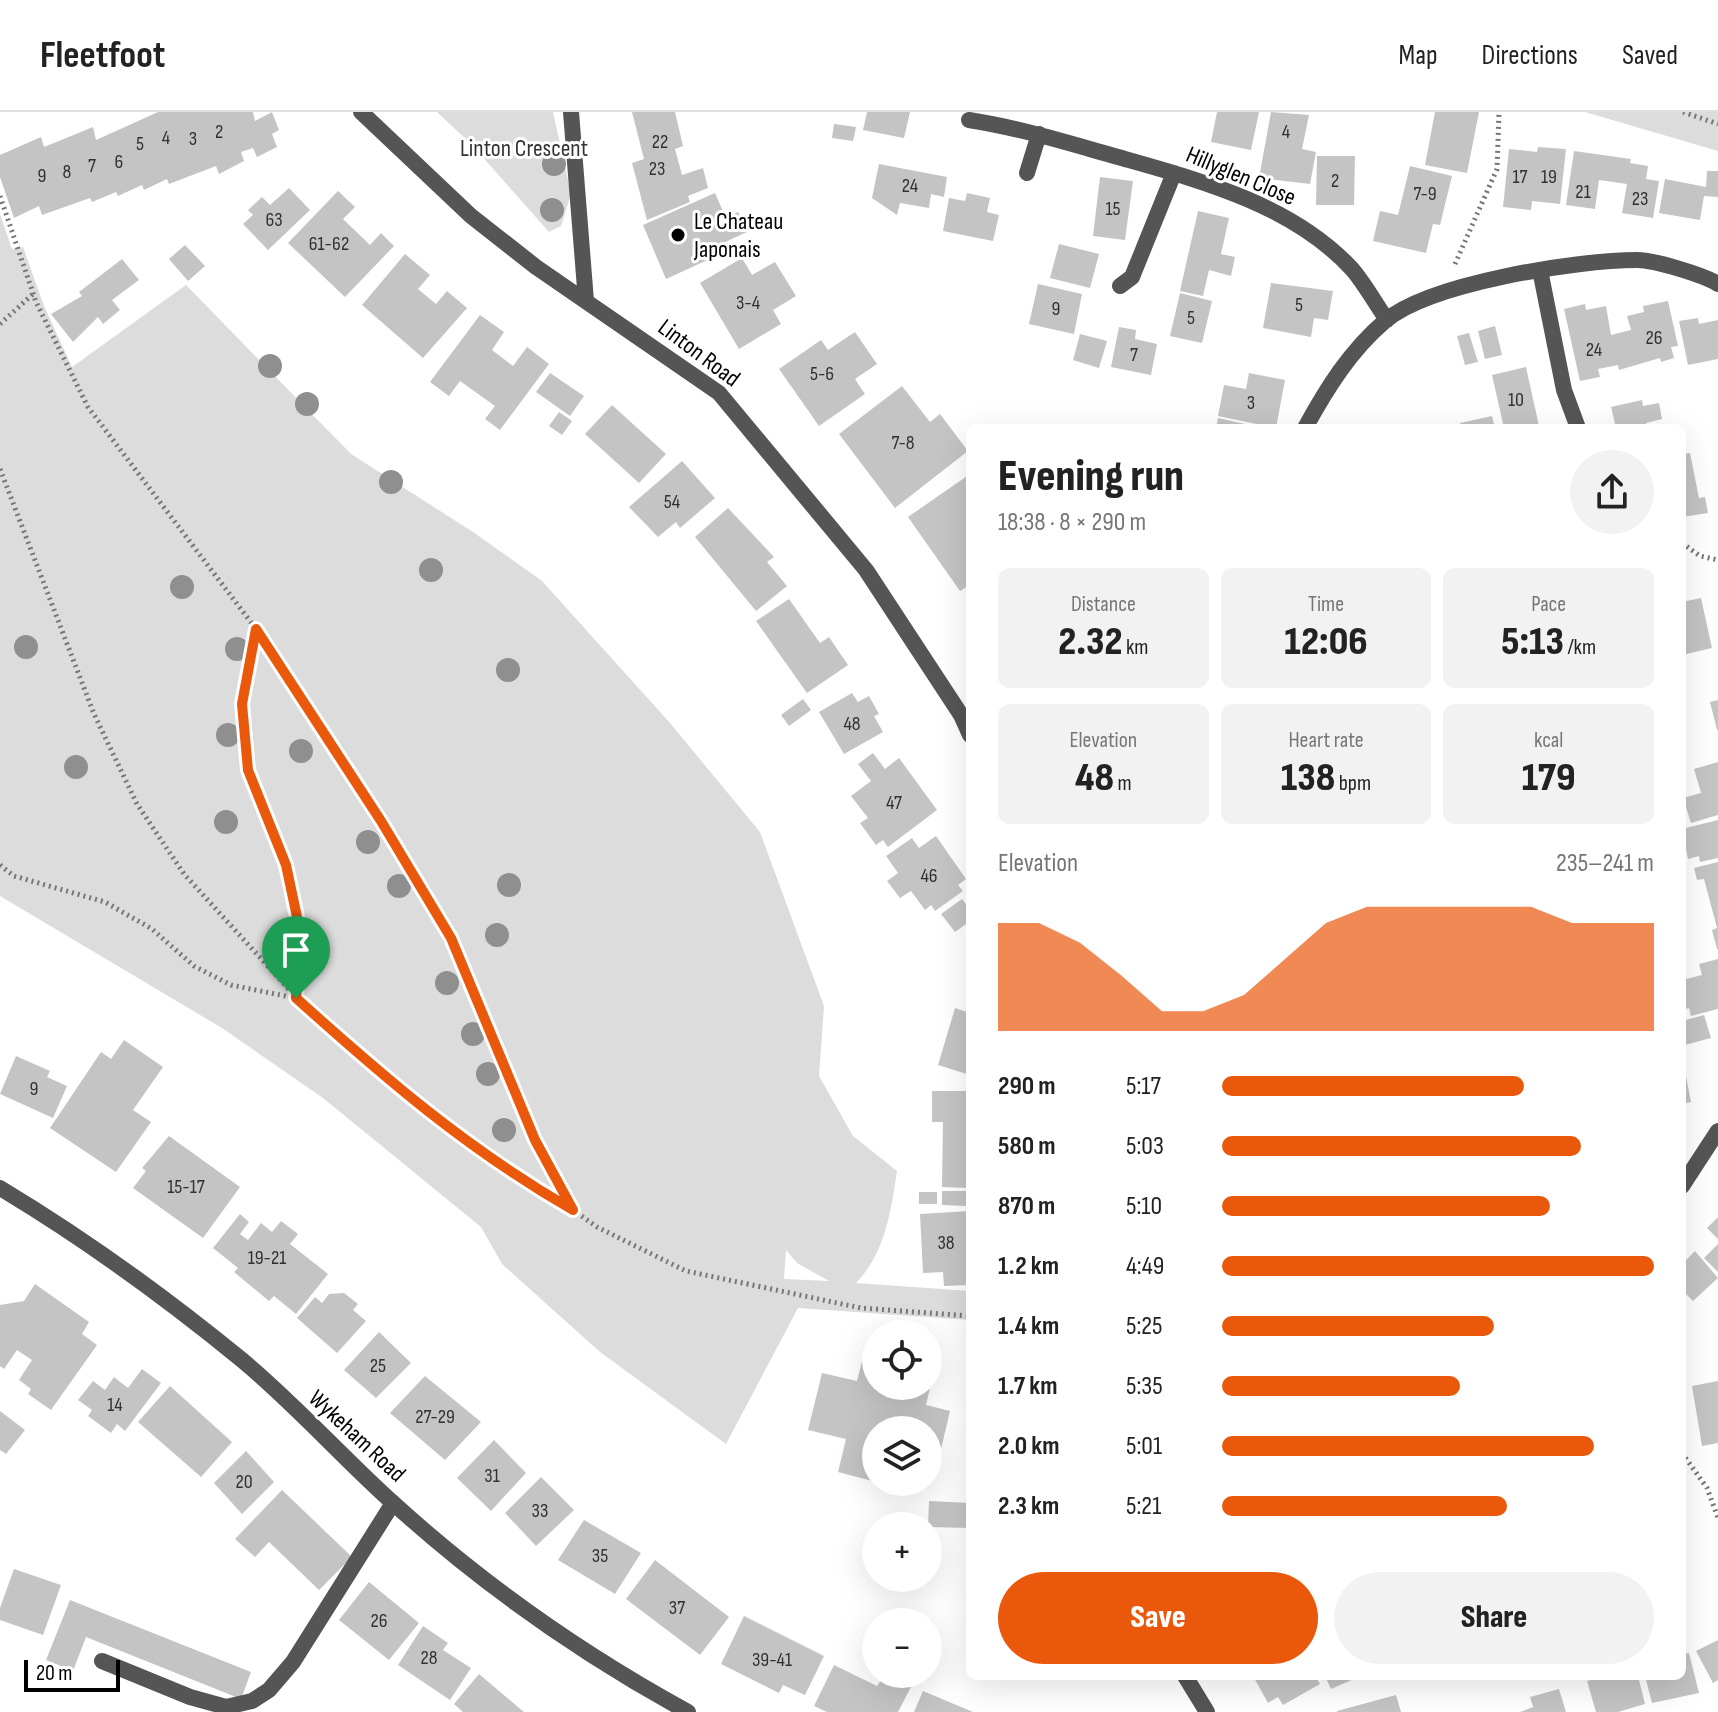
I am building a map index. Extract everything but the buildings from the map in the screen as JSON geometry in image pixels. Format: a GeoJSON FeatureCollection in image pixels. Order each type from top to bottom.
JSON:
{"type":"FeatureCollection","features":[{"type":"Feature","properties":{"kind":"street","name":"Linton Road"},"geometry":{"type":"LineString","coordinates":[[361,112],[471,216],[719,393],[866,570],[966,713]]}},
{"type":"Feature","properties":{"kind":"street"},"geometry":{"type":"LineString","coordinates":[[571,112],[586,301]]}},
{"type":"Feature","properties":{"kind":"street","name":"Hillyglen Close"},"geometry":{"type":"LineString","coordinates":[[969,120],[1039,134],[1174,173],[1261,205],[1293,223],[1351,269],[1387,320]]}},
{"type":"Feature","properties":{"kind":"street"},"geometry":{"type":"LineString","coordinates":[[1027,173],[1039,134]]}},
{"type":"Feature","properties":{"kind":"street"},"geometry":{"type":"LineString","coordinates":[[1120,286],[1132,277],[1174,173]]}},
{"type":"Feature","properties":{"kind":"street"},"geometry":{"type":"LineString","coordinates":[[1307,424],[1332,378],[1387,320],[1441,294],[1540,270],[1640,260],[1718,284]]}},
{"type":"Feature","properties":{"kind":"street"},"geometry":{"type":"LineString","coordinates":[[1540,270],[1564,390],[1577,424]]}},
{"type":"Feature","properties":{"kind":"street"},"geometry":{"type":"LineString","coordinates":[[1686,1182],[1713,1154],[1718,1131]]}},
{"type":"Feature","properties":{"kind":"street","name":"Wykeham Road"},"geometry":{"type":"LineString","coordinates":[[0,1188],[75,1233],[243,1361],[393,1503],[459,1559],[601,1663],[688,1712]]}},
{"type":"Feature","properties":{"kind":"street"},"geometry":{"type":"LineString","coordinates":[[102,1661],[226,1707],[252,1701],[269,1690],[293,1662],[393,1503]]}},
{"type":"Feature","properties":{"kind":"street"},"geometry":{"type":"LineString","coordinates":[[1187,1680],[1207,1712]]}},
{"type":"Feature","properties":{"kind":"path"},"geometry":{"type":"LineString","coordinates":[[1441,294],[1497,169],[1499,112]]}},
{"type":"Feature","properties":{"kind":"path"},"geometry":{"type":"LineString","coordinates":[[1683,112],[1715,123],[1717,112]]}},
{"type":"Feature","properties":{"kind":"path"},"geometry":{"type":"LineString","coordinates":[[0,196],[33,294],[88,407],[256,629],[381,821],[451,938],[535,1140],[573,1210]]}},
{"type":"Feature","properties":{"kind":"path"},"geometry":{"type":"LineString","coordinates":[[0,324],[33,294]]}},
{"type":"Feature","properties":{"kind":"path"},"geometry":{"type":"LineString","coordinates":[[0,469],[94,714],[137,804],[184,874],[296,998],[405,1096],[515,1176],[597,1227],[686,1271],[861,1308],[966,1316]]}},
{"type":"Feature","properties":{"kind":"path"},"geometry":{"type":"LineString","coordinates":[[1686,546],[1700,556],[1718,560]]}},
{"type":"Feature","properties":{"kind":"path"},"geometry":{"type":"LineString","coordinates":[[256,629],[242,704],[248,770],[286,865],[300,931],[296,998]]}},
{"type":"Feature","properties":{"kind":"path"},"geometry":{"type":"LineString","coordinates":[[0,865],[14,876],[105,902],[152,929],[194,966],[231,985],[296,998]]}},
{"type":"Feature","properties":{"kind":"path"},"geometry":{"type":"LineString","coordinates":[[1686,1459],[1707,1488],[1718,1518]]}},
{"type":"Feature","properties":{"kind":"green space","name":"Linton Crescent"},"geometry":{"type":"Polygon","coordinates":[[[437,112],[553,112],[571,194],[561,226],[549,232],[472,145],[437,112]]]}},
{"type":"Feature","properties":{"kind":"green space"},"geometry":{"type":"Polygon","coordinates":[[[1585,112],[1718,112],[1718,151],[1585,112]]]}},
{"type":"Feature","properties":{"kind":"green space"},"geometry":{"type":"Polygon","coordinates":[[[0,214],[12,249],[23,247],[44,306],[72,367],[186,285],[351,454],[473,532],[542,581],[670,723],[760,832],[824,1006],[819,1076],[853,1136],[897,1171],[889,1217],[880,1245],[874,1259],[856,1283],[966,1291],[966,1320],[798,1308],[726,1444],[600,1352],[502,1264],[481,1227],[323,1098],[222,1028],[0,896],[0,214]],[[786,1250],[784,1279],[829,1281],[797,1263],[786,1250]]]}},
{"type":"Feature","properties":{"kind":"place","name":"Le Chateau Japonais"},"geometry":{"type":"Point","coordinates":[678,235]}},
{"type":"Feature","properties":{"kind":"route"},"geometry":{"type":"LineString","coordinates":[[256,629],[381,821],[451,938],[535,1140],[573,1210],[515,1176],[405,1096],[296,998],[300,931],[286,865],[248,770],[242,704],[256,629]]}}]}
